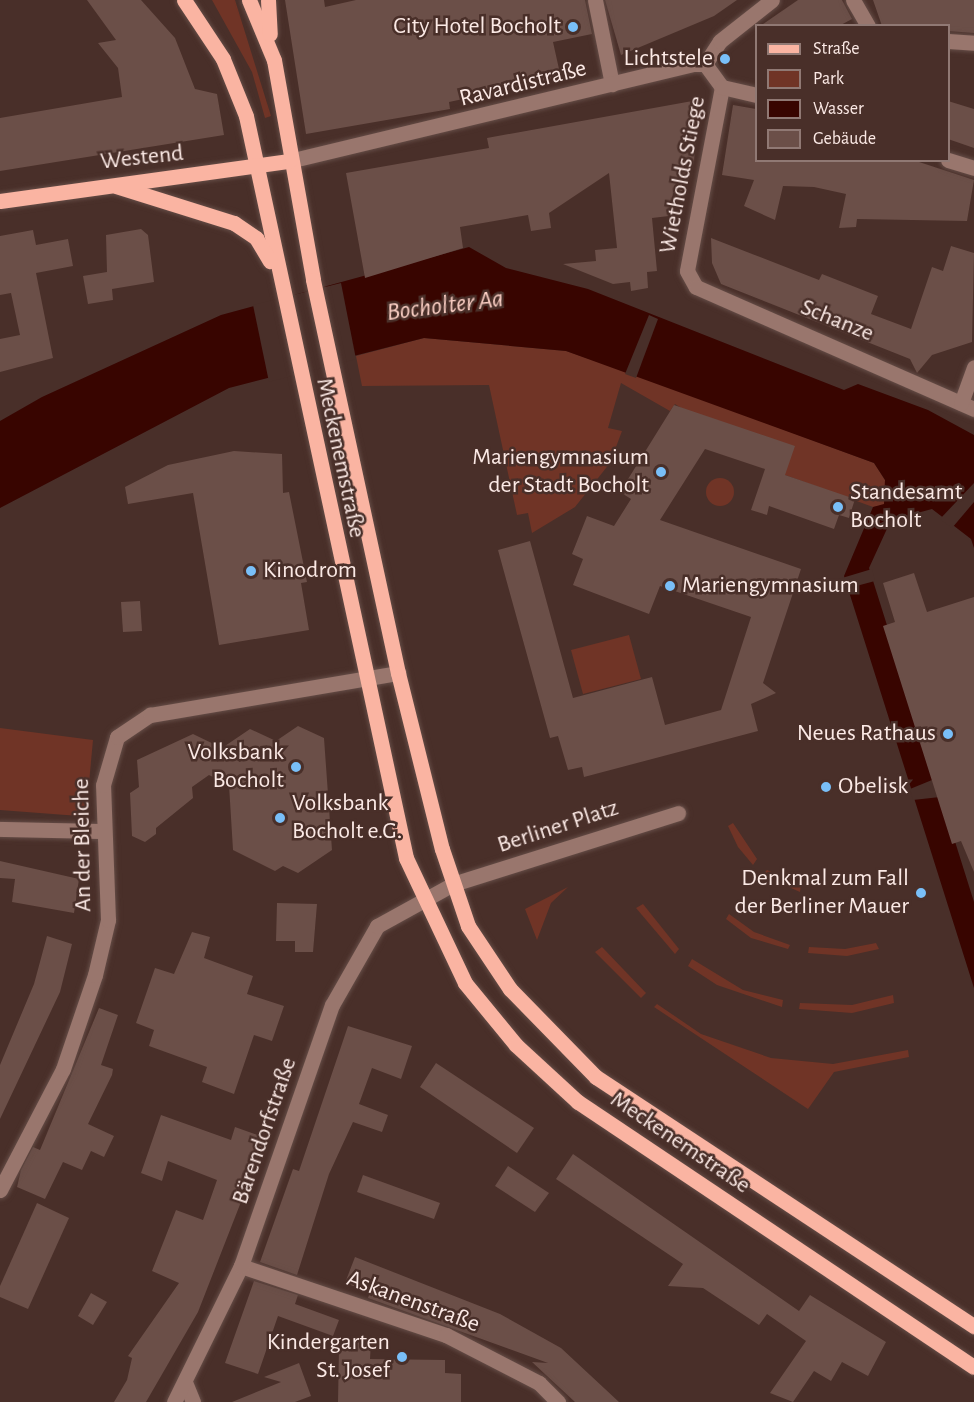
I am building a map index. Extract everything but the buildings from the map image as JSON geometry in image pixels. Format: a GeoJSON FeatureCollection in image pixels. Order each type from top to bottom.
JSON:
{"type":"FeatureCollection","features":[{"type":"Feature","properties":{"kind":"main road","name":"Meckenemstraße"},"geometry":{"type":"LineString","coordinates":[[184,0],[239,91],[302,390],[406,858],[421,897],[465,983],[542,1071],[578,1102],[974,1367]]}},
{"type":"Feature","properties":{"kind":"main road"},"geometry":{"type":"LineString","coordinates":[[249,0],[274,60]]}},
{"type":"Feature","properties":{"kind":"main road"},"geometry":{"type":"LineString","coordinates":[[268,0],[274,60]]}},
{"type":"Feature","properties":{"kind":"main road","name":"Meckenemstraße"},"geometry":{"type":"LineString","coordinates":[[274,60],[289,161],[313,280],[398,673],[453,884],[489,960],[555,1039],[596,1077],[974,1326]]}},
{"type":"Feature","properties":{"kind":"main road","name":"Westend"},"geometry":{"type":"LineString","coordinates":[[0,201],[289,161]]}},
{"type":"Feature","properties":{"kind":"main road"},"geometry":{"type":"LineString","coordinates":[[110,184],[234,224],[256,238],[280,286]]}},
{"type":"Feature","properties":{"kind":"street"},"geometry":{"type":"LineString","coordinates":[[595,0],[612,84]]}},
{"type":"Feature","properties":{"kind":"street"},"geometry":{"type":"LineString","coordinates":[[755,95],[722,87],[705,64],[720,41],[772,0]]}},
{"type":"Feature","properties":{"kind":"street"},"geometry":{"type":"LineString","coordinates":[[853,0],[867,24]]}},
{"type":"Feature","properties":{"kind":"street"},"geometry":{"type":"LineString","coordinates":[[950,41],[974,43]]}},
{"type":"Feature","properties":{"kind":"street","name":"Ravardistraße"},"geometry":{"type":"LineString","coordinates":[[289,161],[705,64]]}},
{"type":"Feature","properties":{"kind":"street","name":"Wietholds Stiege"},"geometry":{"type":"LineString","coordinates":[[687,272],[722,87]]}},
{"type":"Feature","properties":{"kind":"street"},"geometry":{"type":"LineString","coordinates":[[950,161],[974,168]]}},
{"type":"Feature","properties":{"kind":"street","name":"Schanze"},"geometry":{"type":"LineString","coordinates":[[687,272],[696,287],[718,298],[851,350],[968,406]]}},
{"type":"Feature","properties":{"kind":"street"},"geometry":{"type":"LineString","coordinates":[[968,406],[974,367]]}},
{"type":"Feature","properties":{"kind":"street","name":"An der Bleiche"},"geometry":{"type":"LineString","coordinates":[[0,1190],[63,1069],[95,975],[108,920],[104,831],[109,750],[137,719],[398,673]]}},
{"type":"Feature","properties":{"kind":"street","name":"Berliner Platz"},"geometry":{"type":"LineString","coordinates":[[453,884],[678,813]]}},
{"type":"Feature","properties":{"kind":"street"},"geometry":{"type":"LineString","coordinates":[[0,829],[104,831]]}},
{"type":"Feature","properties":{"kind":"street"},"geometry":{"type":"LineString","coordinates":[[421,897],[453,884]]}},
{"type":"Feature","properties":{"kind":"street","name":"Bärendorfstraße"},"geometry":{"type":"LineString","coordinates":[[174,1402],[241,1266],[332,1005],[363,943],[388,916],[421,897]]}},
{"type":"Feature","properties":{"kind":"street","name":"Askanenstraße"},"geometry":{"type":"LineString","coordinates":[[241,1266],[446,1335],[539,1383],[558,1402]]}},
{"type":"Feature","properties":{"kind":"street"},"geometry":{"type":"LineString","coordinates":[[185,1382],[193,1402]]}},
{"type":"Feature","properties":{"kind":"green space"},"geometry":{"type":"Polygon","coordinates":[[[212,0],[235,0],[271,116],[265,118],[252,72],[212,0]]]}},
{"type":"Feature","properties":{"kind":"green space"},"geometry":{"type":"Polygon","coordinates":[[[424,338],[566,351],[625,371],[874,463],[885,480],[884,505],[873,507],[785,475],[675,404],[670,411],[621,383],[608,428],[622,431],[610,463],[575,507],[532,533],[528,513],[517,515],[489,385],[362,386],[356,356],[424,338]]]}},
{"type":"Feature","properties":{"kind":"green space"},"geometry":{"type":"Polygon","coordinates":[[[720,478],[730,482],[734,492],[730,502],[720,506],[710,502],[706,492],[710,482],[720,478]]]}},
{"type":"Feature","properties":{"kind":"green space"},"geometry":{"type":"Polygon","coordinates":[[[629,635],[641,679],[583,694],[571,650],[629,635]]]}},
{"type":"Feature","properties":{"kind":"green space"},"geometry":{"type":"Polygon","coordinates":[[[0,728],[93,740],[87,805],[79,816],[0,810],[0,728]]]}},
{"type":"Feature","properties":{"kind":"green space"},"geometry":{"type":"Polygon","coordinates":[[[733,823],[757,859],[753,865],[738,847],[728,826],[733,823]]]}},
{"type":"Feature","properties":{"kind":"green space"},"geometry":{"type":"Polygon","coordinates":[[[767,870],[801,884],[800,892],[762,875],[767,870]]]}},
{"type":"Feature","properties":{"kind":"green space"},"geometry":{"type":"Polygon","coordinates":[[[568,887],[551,903],[537,940],[525,909],[568,887]]]}},
{"type":"Feature","properties":{"kind":"green space"},"geometry":{"type":"Polygon","coordinates":[[[643,904],[679,949],[675,954],[636,908],[643,904]]]}},
{"type":"Feature","properties":{"kind":"green space"},"geometry":{"type":"Polygon","coordinates":[[[729,914],[754,932],[790,945],[788,949],[751,938],[726,919],[729,914]]]}},
{"type":"Feature","properties":{"kind":"green space"},"geometry":{"type":"Polygon","coordinates":[[[876,943],[879,949],[847,956],[808,953],[809,947],[845,949],[876,943]]]}},
{"type":"Feature","properties":{"kind":"green space"},"geometry":{"type":"Polygon","coordinates":[[[602,947],[646,993],[641,998],[595,952],[602,947]]]}},
{"type":"Feature","properties":{"kind":"green space"},"geometry":{"type":"Polygon","coordinates":[[[692,959],[743,990],[783,1000],[782,1007],[717,985],[688,966],[692,959]]]}},
{"type":"Feature","properties":{"kind":"green space"},"geometry":{"type":"Polygon","coordinates":[[[893,995],[894,1003],[852,1013],[799,1009],[800,1003],[852,1005],[893,995]]]}},
{"type":"Feature","properties":{"kind":"green space"},"geometry":{"type":"Polygon","coordinates":[[[657,1004],[701,1034],[771,1058],[833,1064],[908,1050],[909,1057],[834,1072],[808,1109],[654,1007],[657,1004]]]}},
{"type":"Feature","properties":{"kind":"water","name":"Bocholter Aa"},"geometry":{"type":"Polygon","coordinates":[[[469,247],[506,268],[588,289],[844,390],[858,384],[928,410],[974,435],[974,548],[971,539],[932,509],[891,520],[869,568],[974,902],[974,988],[844,576],[873,507],[884,504],[885,480],[874,463],[566,351],[424,338],[229,388],[0,508],[0,421],[42,397],[221,315],[469,247]]]}},
{"type":"Feature","properties":{"kind":"pier"},"geometry":{"type":"Polygon","coordinates":[[[341,283],[356,359],[269,382],[253,305],[341,283]]]}},
{"type":"Feature","properties":{"kind":"pier"},"geometry":{"type":"Polygon","coordinates":[[[649,315],[658,319],[636,378],[625,374],[649,315]]]}},
{"type":"Feature","properties":{"kind":"pier"},"geometry":{"type":"Polygon","coordinates":[[[974,483],[974,502],[952,528],[940,519],[974,483]]]}},
{"type":"Feature","properties":{"kind":"pier"},"geometry":{"type":"Polygon","coordinates":[[[872,569],[875,581],[845,589],[842,578],[872,569]]]}},
{"type":"Feature","properties":{"kind":"pier"},"geometry":{"type":"Polygon","coordinates":[[[932,780],[940,797],[913,800],[910,789],[932,780]]]}},
{"type":"Feature","properties":{"kind":"place","name":"City Hotel Bocholt"},"geometry":{"type":"Point","coordinates":[573,27]}},
{"type":"Feature","properties":{"kind":"place","name":"Lichtstele"},"geometry":{"type":"Point","coordinates":[725,59]}},
{"type":"Feature","properties":{"kind":"place","name":"Mariengymnasium der Stadt Bocholt"},"geometry":{"type":"Point","coordinates":[661,472]}},
{"type":"Feature","properties":{"kind":"place","name":"Standesamt Bocholt"},"geometry":{"type":"Point","coordinates":[838,507]}},
{"type":"Feature","properties":{"kind":"place","name":"Kinodrom"},"geometry":{"type":"Point","coordinates":[251,571]}},
{"type":"Feature","properties":{"kind":"place","name":"Mariengymnasium"},"geometry":{"type":"Point","coordinates":[670,586]}},
{"type":"Feature","properties":{"kind":"place","name":"Neues Rathaus"},"geometry":{"type":"Point","coordinates":[948,734]}},
{"type":"Feature","properties":{"kind":"place","name":"Volksbank Bocholt"},"geometry":{"type":"Point","coordinates":[296,767]}},
{"type":"Feature","properties":{"kind":"place","name":"Obelisk"},"geometry":{"type":"Point","coordinates":[826,787]}},
{"type":"Feature","properties":{"kind":"place","name":"Volksbank Bocholt e.G."},"geometry":{"type":"Point","coordinates":[280,818]}},
{"type":"Feature","properties":{"kind":"place","name":"Denkmal zum Fall der Berliner Mauer"},"geometry":{"type":"Point","coordinates":[921,893]}},
{"type":"Feature","properties":{"kind":"place","name":"Kindergarten St. Josef"},"geometry":{"type":"Point","coordinates":[402,1357]}}]}
